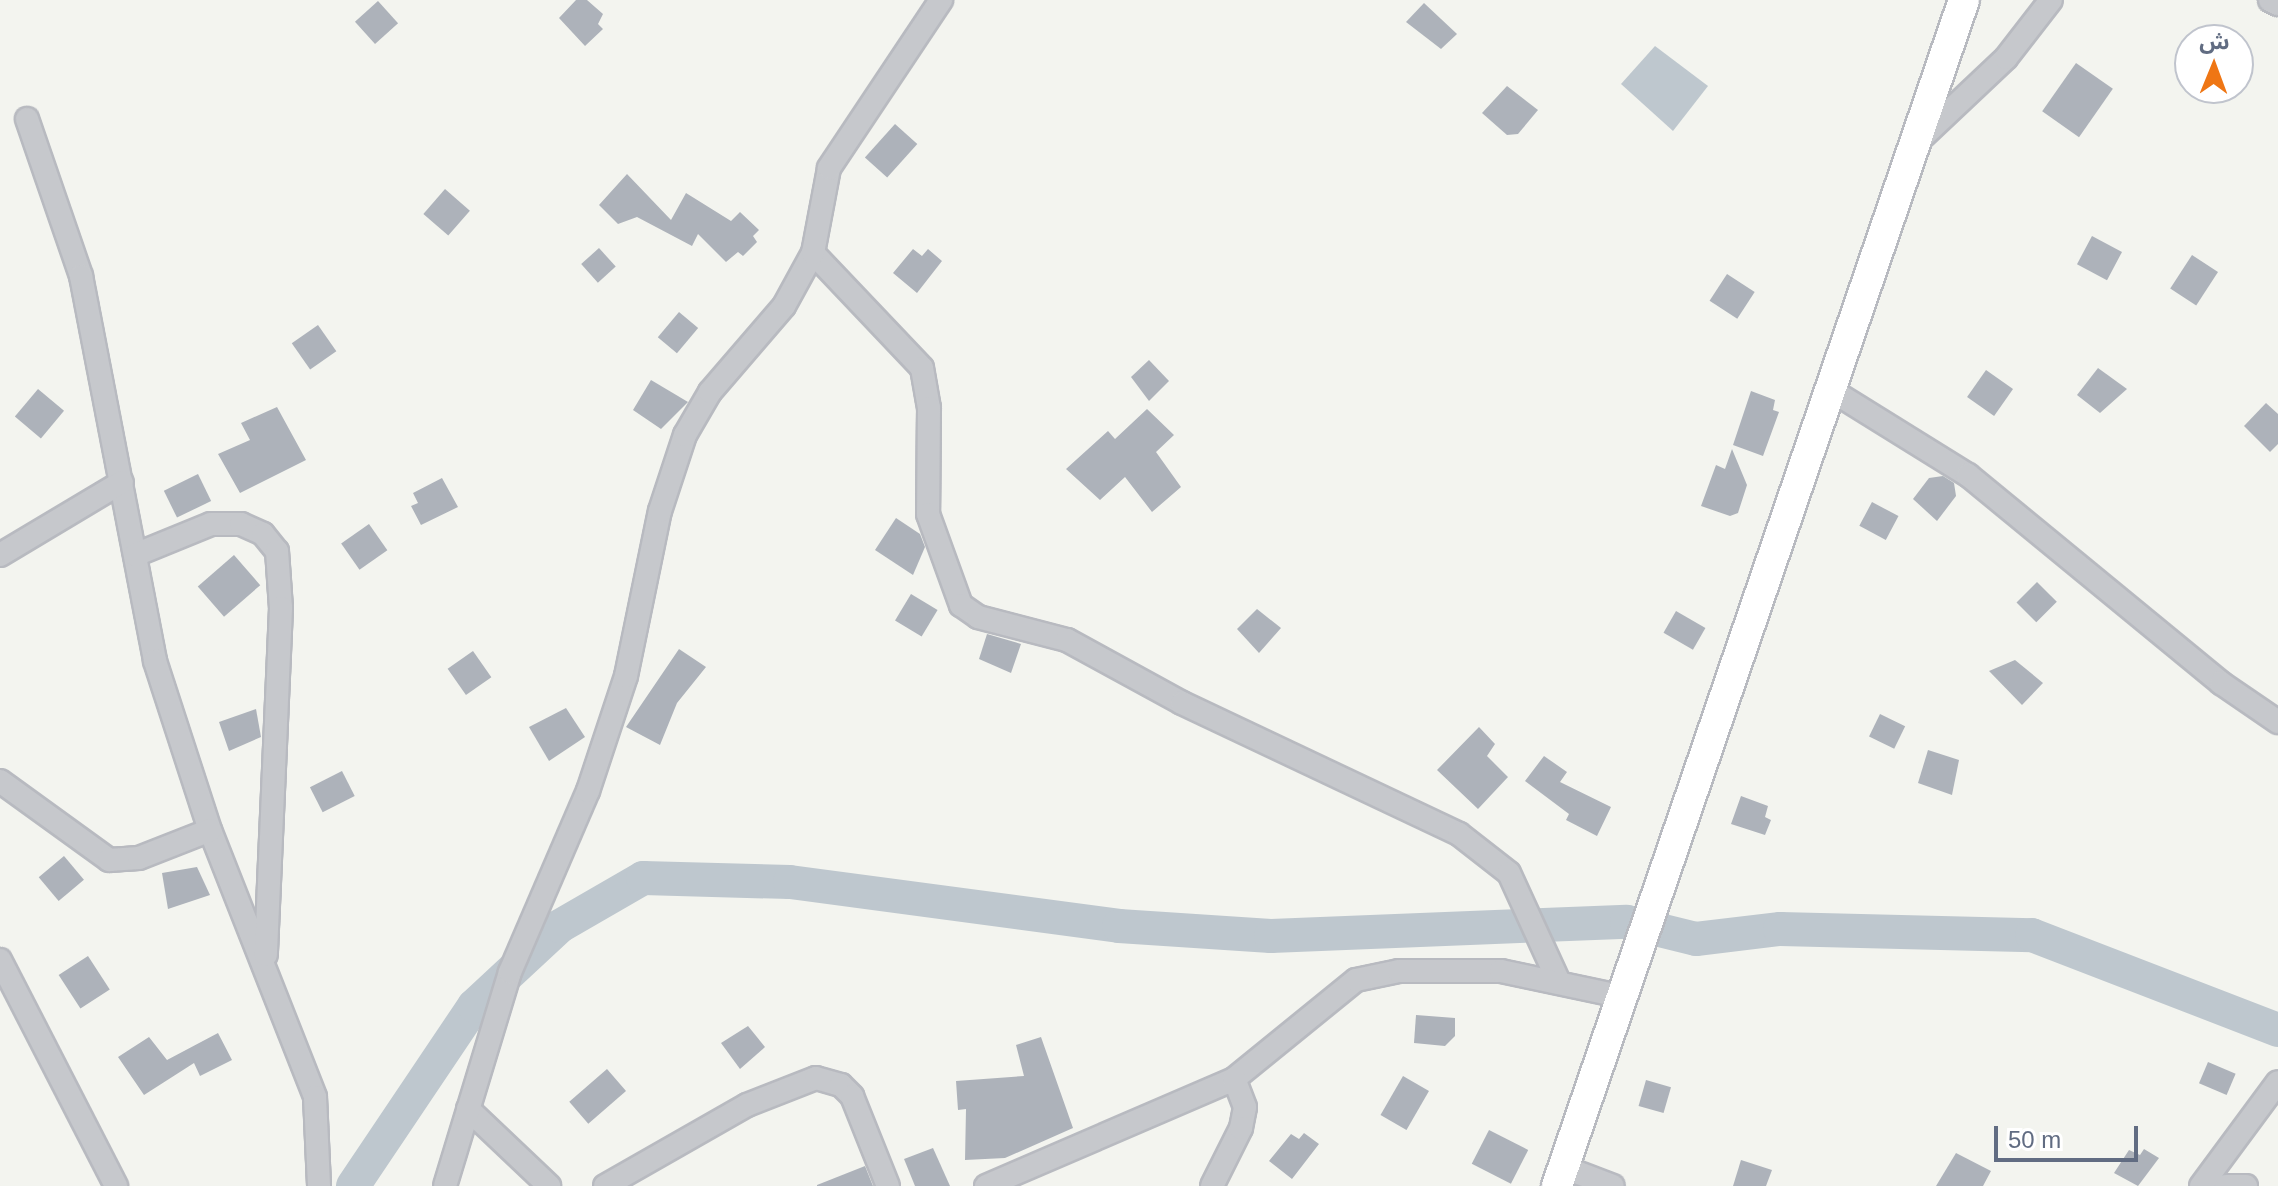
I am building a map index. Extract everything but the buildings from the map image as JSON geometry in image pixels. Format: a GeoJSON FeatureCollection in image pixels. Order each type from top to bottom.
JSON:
{"type":"FeatureCollection","features":[{"type":"Feature","properties":{"kind":"main road"},"geometry":{"type":"LineString","coordinates":[[1560,1176],[1653,897],[1834,392],[1964,0]]}},
{"type":"Feature","properties":{"kind":"street"},"geometry":{"type":"LineString","coordinates":[[445,1186],[510,972],[588,791],[626,676],[660,511],[685,435],[710,392],[784,306],[813,253],[829,168],[941,0]]}},
{"type":"Feature","properties":{"kind":"street"},"geometry":{"type":"LineString","coordinates":[[1916,143],[2006,58],[2051,0]]}},
{"type":"Feature","properties":{"kind":"street"},"geometry":{"type":"LineString","coordinates":[[2270,0],[2278,4]]}},
{"type":"Feature","properties":{"kind":"street"},"geometry":{"type":"LineString","coordinates":[[27,119],[81,276],[155,661],[210,830],[266,963],[315,1097],[319,1186]]}},
{"type":"Feature","properties":{"kind":"street"},"geometry":{"type":"LineString","coordinates":[[813,253],[922,368],[929,408],[928,514],[961,605],[978,617],[1067,640],[1182,703],[1459,834],[1509,873],[1557,978]]}},
{"type":"Feature","properties":{"kind":"street"},"geometry":{"type":"LineString","coordinates":[[1834,392],[1968,475],[2221,683],[2278,722]]}},
{"type":"Feature","properties":{"kind":"street"},"geometry":{"type":"LineString","coordinates":[[0,555],[122,482]]}},
{"type":"Feature","properties":{"kind":"street"},"geometry":{"type":"LineString","coordinates":[[135,555],[211,524],[241,524],[263,534],[277,551],[281,608],[266,963]]}},
{"type":"Feature","properties":{"kind":"street"},"geometry":{"type":"LineString","coordinates":[[0,781],[109,860],[139,858],[210,830]]}},
{"type":"Feature","properties":{"kind":"street"},"geometry":{"type":"LineString","coordinates":[[0,960],[116,1186]]}},
{"type":"Feature","properties":{"kind":"street"},"geometry":{"type":"LineString","coordinates":[[986,1186],[1234,1079],[1356,980],[1399,971],[1557,978],[1620,996]]}},
{"type":"Feature","properties":{"kind":"street"},"geometry":{"type":"LineString","coordinates":[[605,1186],[747,1105],[816,1078],[852,1096],[888,1186]]}},
{"type":"Feature","properties":{"kind":"street"},"geometry":{"type":"LineString","coordinates":[[1212,1186],[1241,1128],[1245,1107],[1234,1079]]}},
{"type":"Feature","properties":{"kind":"street"},"geometry":{"type":"LineString","coordinates":[[2201,1186],[2278,1082]]}},
{"type":"Feature","properties":{"kind":"street"},"geometry":{"type":"LineString","coordinates":[[468,1109],[549,1186]]}},
{"type":"Feature","properties":{"kind":"street"},"geometry":{"type":"LineString","coordinates":[[1560,1176],[1613,1186]]}},
{"type":"Feature","properties":{"kind":"street"},"geometry":{"type":"LineString","coordinates":[[2226,1186],[2246,1186]]}},
{"type":"Feature","properties":{"kind":"shaded area"},"geometry":{"type":"Polygon","coordinates":[[[1655,46],[1708,86],[1673,131],[1621,84],[1655,46]]]}},
{"type":"Feature","properties":{"kind":"waterway"},"geometry":{"type":"LineString","coordinates":[[353,1186],[474,1006],[560,926],[643,878],[790,882],[1119,926],[1271,936],[1627,922],[1696,939],[1780,929],[2032,935],[2278,1030]]}}]}
